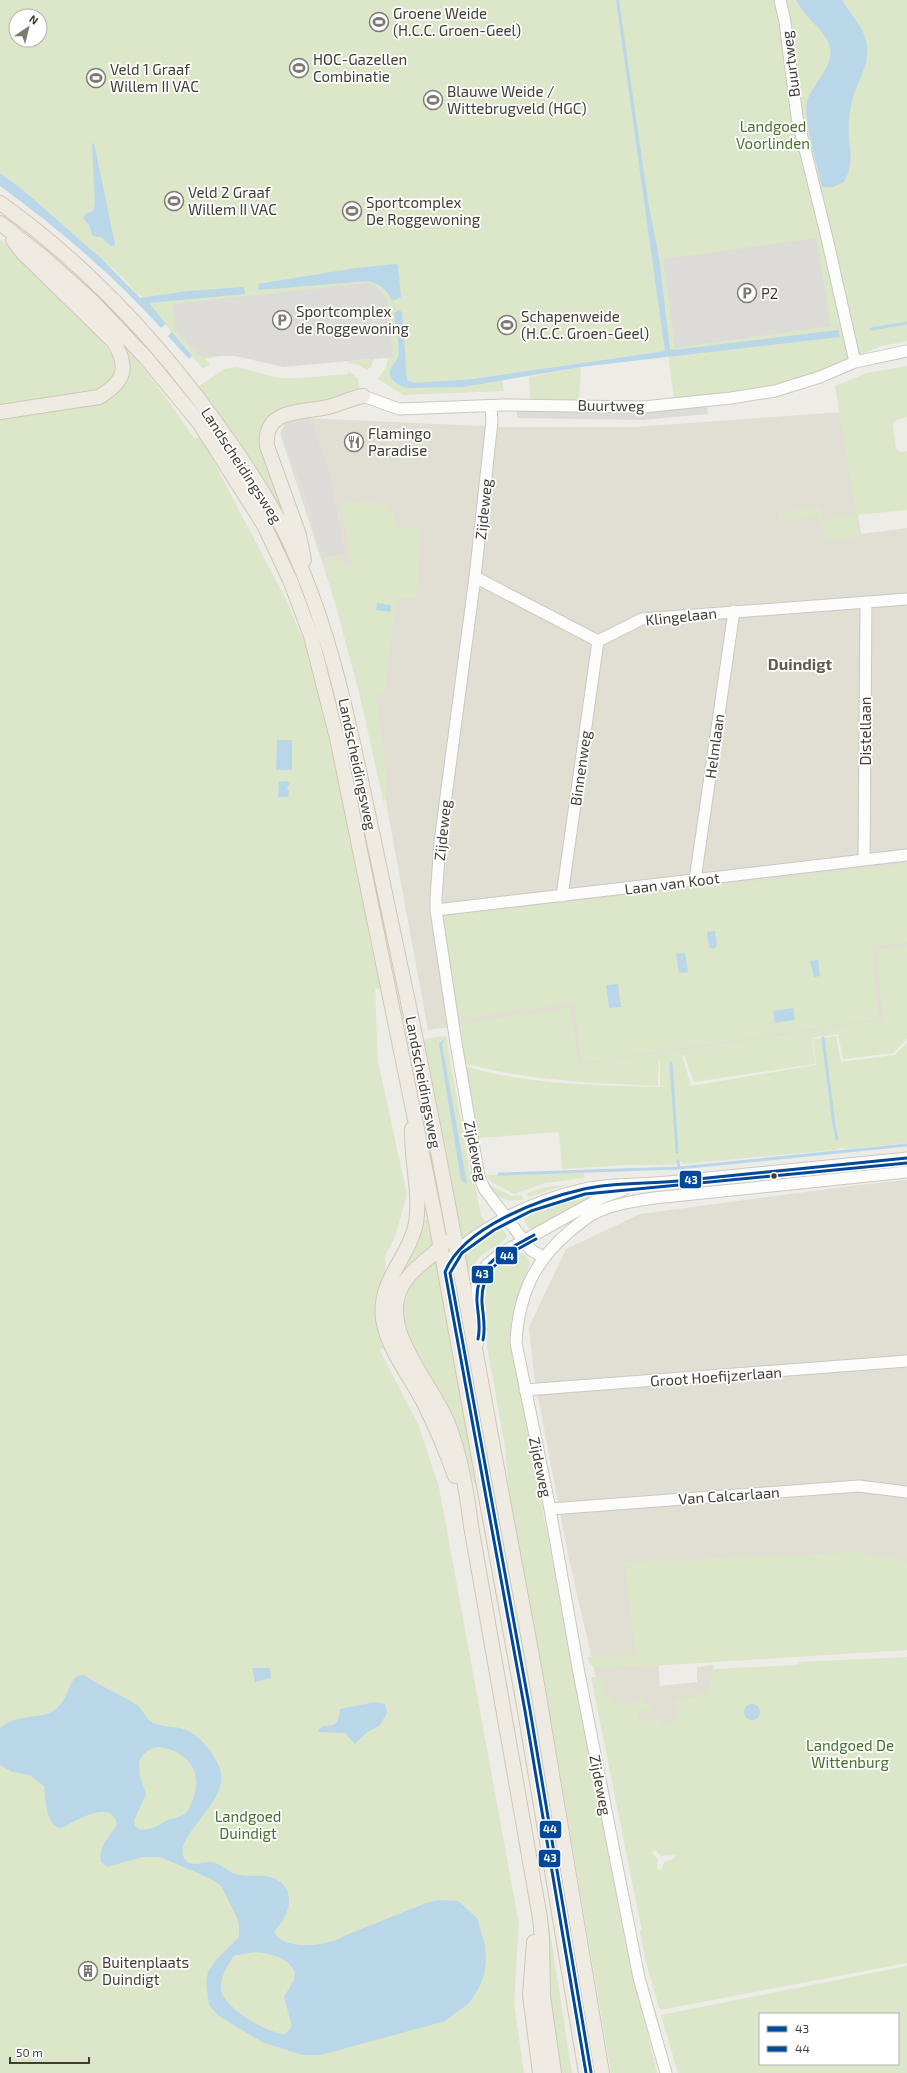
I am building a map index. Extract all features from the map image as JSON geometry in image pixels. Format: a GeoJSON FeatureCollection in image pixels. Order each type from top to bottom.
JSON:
{"type":"FeatureCollection","features":[{"type":"Feature","properties":{"kind":"main road","name":"Landscheidingsweg"},"geometry":{"type":"LineString","coordinates":[[0,203],[53,246],[107,294],[157,347],[213,418],[252,475],[278,519],[309,585],[339,678],[416,1041],[453,1230],[541,1708],[602,2073]]}},
{"type":"Feature","properties":{"kind":"main road","name":"Landscheidingsweg"},"geometry":{"type":"LineString","coordinates":[[1,223],[43,257],[93,302],[146,358],[200,424],[264,525],[290,580],[311,636],[324,680],[401,1044],[441,1247],[525,1711],[586,2073]]}},
{"type":"Feature","properties":{"kind":"main road"},"geometry":{"type":"LineString","coordinates":[[0,412],[99,397],[111,390],[120,378],[124,365],[121,353],[113,341],[23,253],[1,223]]}},
{"type":"Feature","properties":{"kind":"main road"},"geometry":{"type":"LineString","coordinates":[[309,585],[299,535],[267,446],[267,433],[273,422],[287,413],[328,407],[363,396]]}},
{"type":"Feature","properties":{"kind":"main road"},"geometry":{"type":"LineString","coordinates":[[412,1103],[411,1151],[417,1198],[416,1223],[411,1238],[388,1282],[383,1297],[383,1318],[387,1336],[422,1400],[443,1443],[471,1526]]}},
{"type":"Feature","properties":{"kind":"main road"},"geometry":{"type":"LineString","coordinates":[[453,1230],[441,1247],[413,1271],[405,1282],[398,1296],[396,1318],[402,1340],[439,1404],[449,1426],[464,1478],[471,1526],[535,1887],[542,1938],[543,1996],[554,2073]]}},
{"type":"Feature","properties":{"kind":"main road"},"geometry":{"type":"LineString","coordinates":[[535,1887],[536,1918],[530,1995],[540,2073]]}},
{"type":"Feature","properties":{"kind":"street","name":"Buurtweg"},"geometry":{"type":"LineString","coordinates":[[780,0],[785,22],[796,117],[828,241],[855,362]]}},
{"type":"Feature","properties":{"kind":"street","name":"Buurtweg"},"geometry":{"type":"LineString","coordinates":[[363,396],[399,409],[571,404],[596,407],[643,406],[731,398],[775,391],[820,377],[855,362],[907,351]]}},
{"type":"Feature","properties":{"kind":"street","name":"Zijdeweg"},"geometry":{"type":"LineString","coordinates":[[491,406],[492,421],[475,577],[440,842],[436,910],[456,1043],[479,1177],[485,1190],[531,1250],[543,1257],[526,1291],[517,1322],[516,1343],[550,1509],[578,1668],[636,1964],[651,2026],[666,2073]]}},
{"type":"Feature","properties":{"kind":"street"},"geometry":{"type":"LineString","coordinates":[[475,577],[598,641]]}},
{"type":"Feature","properties":{"kind":"street","name":"Klingelaan"},"geometry":{"type":"LineString","coordinates":[[598,641],[642,619],[907,599]]}},
{"type":"Feature","properties":{"kind":"street","name":"Distellaan"},"geometry":{"type":"LineString","coordinates":[[864,860],[866,602]]}},
{"type":"Feature","properties":{"kind":"street","name":"Helmlaan"},"geometry":{"type":"LineString","coordinates":[[695,880],[734,611]]}},
{"type":"Feature","properties":{"kind":"street","name":"Binnenweg"},"geometry":{"type":"LineString","coordinates":[[562,896],[598,641]]}},
{"type":"Feature","properties":{"kind":"street","name":"Laan van Koot"},"geometry":{"type":"LineString","coordinates":[[436,910],[907,855]]}},
{"type":"Feature","properties":{"kind":"street"},"geometry":{"type":"LineString","coordinates":[[445,1272],[449,1262],[456,1252],[489,1226],[529,1205],[586,1188],[641,1185],[907,1158]]}},
{"type":"Feature","properties":{"kind":"street"},"geometry":{"type":"LineString","coordinates":[[543,1257],[555,1244],[578,1224],[594,1213],[618,1204],[654,1198],[907,1172]]}},
{"type":"Feature","properties":{"kind":"street"},"geometry":{"type":"LineString","coordinates":[[475,1349],[481,1329],[476,1291],[479,1276],[491,1261],[602,1197],[641,1185]]}},
{"type":"Feature","properties":{"kind":"street","name":"Groot Hoefijzerlaan"},"geometry":{"type":"LineString","coordinates":[[525,1390],[907,1361]]}},
{"type":"Feature","properties":{"kind":"street","name":"Van Calcarlaan"},"geometry":{"type":"LineString","coordinates":[[550,1509],[859,1486],[907,1492]]}},
{"type":"Feature","properties":{"kind":"shaded area","name":"P2"},"geometry":{"type":"Polygon","coordinates":[[[816,238],[831,326],[675,348],[663,259],[816,238]]]}},
{"type":"Feature","properties":{"kind":"shaded area","name":"Sportcomplex de Roggewoning"},"geometry":{"type":"Polygon","coordinates":[[[368,283],[379,289],[387,299],[393,357],[283,367],[235,356],[201,356],[189,346],[176,330],[172,304],[368,283]]]}},
{"type":"Feature","properties":{"kind":"shaded area"},"geometry":{"type":"Polygon","coordinates":[[[707,405],[708,414],[642,420],[517,418],[517,410],[707,405]]]}},
{"type":"Feature","properties":{"kind":"shaded area"},"geometry":{"type":"Polygon","coordinates":[[[841,412],[861,534],[907,528],[907,946],[893,1023],[578,1072],[569,1012],[428,1030],[384,791],[340,617],[280,433],[286,422],[306,418],[503,427],[634,427],[841,412]]]}},
{"type":"Feature","properties":{"kind":"shaded area","name":"Flamingo Paradise"},"geometry":{"type":"Polygon","coordinates":[[[310,419],[328,467],[345,553],[324,558],[309,516],[312,515],[281,433],[286,424],[310,419]]]}},
{"type":"Feature","properties":{"kind":"shaded area"},"geometry":{"type":"Polygon","coordinates":[[[907,1180],[907,1569],[657,1650],[660,1686],[697,1682],[697,1667],[714,1665],[709,1696],[681,1727],[611,1742],[568,1555],[534,1375],[529,1327],[566,1249],[640,1214],[850,1186],[907,1180]]]}},
{"type":"Feature","properties":{"kind":"green space","name":"Sportcomplex De Roggewoning"},"geometry":{"type":"Polygon","coordinates":[[[0,0],[907,0],[907,341],[881,346],[802,379],[757,390],[674,399],[666,339],[664,339],[665,351],[472,379],[414,384],[407,380],[406,368],[390,375],[393,382],[400,386],[463,387],[502,380],[504,391],[403,395],[378,379],[386,367],[388,358],[374,359],[371,367],[367,370],[359,365],[346,362],[371,359],[236,353],[205,359],[210,364],[203,369],[140,295],[138,296],[123,278],[23,190],[0,173],[0,0]]]}},
{"type":"Feature","properties":{"kind":"green space","name":"Landgoed Duindigt"},"geometry":{"type":"Polygon","coordinates":[[[0,239],[95,332],[110,352],[122,342],[156,384],[194,438],[201,437],[287,602],[315,667],[365,903],[369,936],[381,988],[375,989],[378,1061],[407,1195],[395,1237],[385,1256],[390,1348],[379,1349],[419,1426],[439,1487],[519,1924],[514,2003],[524,2073],[0,2073],[0,239]]]}},
{"type":"Feature","properties":{"kind":"green space"},"geometry":{"type":"Polygon","coordinates":[[[907,366],[907,417],[896,420],[893,424],[896,449],[901,452],[907,451],[907,510],[856,515],[860,536],[827,541],[818,517],[779,522],[778,512],[820,508],[825,520],[856,514],[835,386],[867,373],[907,366]]]}},
{"type":"Feature","properties":{"kind":"green space"},"geometry":{"type":"Polygon","coordinates":[[[237,367],[278,378],[300,378],[348,374],[349,372],[358,378],[360,392],[357,395],[285,408],[277,411],[265,424],[294,533],[275,505],[242,445],[199,386],[224,369],[237,367]]]}},
{"type":"Feature","properties":{"kind":"green space"},"geometry":{"type":"Polygon","coordinates":[[[581,367],[579,401],[530,401],[529,377],[581,367]]]}},
{"type":"Feature","properties":{"kind":"green space"},"geometry":{"type":"Polygon","coordinates":[[[340,501],[382,503],[392,511],[396,522],[400,527],[419,528],[421,534],[416,598],[400,598],[397,600],[384,695],[375,694],[385,762],[386,776],[384,804],[359,692],[323,559],[336,556],[347,566],[353,567],[340,501]]]}},
{"type":"Feature","properties":{"kind":"green space"},"geometry":{"type":"Polygon","coordinates":[[[907,864],[907,942],[873,947],[879,1019],[581,1063],[574,1003],[459,1019],[443,916],[907,864]]]}},
{"type":"Feature","properties":{"kind":"green space"},"geometry":{"type":"Polygon","coordinates":[[[907,945],[907,1039],[893,1053],[843,1059],[838,1034],[812,1038],[815,1064],[694,1082],[683,1052],[681,1052],[691,1086],[816,1065],[813,1039],[836,1036],[841,1062],[894,1055],[907,1043],[907,1143],[845,1149],[841,1147],[835,1150],[683,1164],[680,1161],[674,1165],[626,1165],[562,1169],[559,1132],[478,1138],[465,1066],[513,1077],[561,1083],[660,1087],[660,1055],[677,1053],[659,1055],[658,1086],[560,1080],[512,1074],[464,1063],[461,1023],[571,1008],[579,1065],[883,1020],[876,949],[907,945]]]}},
{"type":"Feature","properties":{"kind":"green space"},"geometry":{"type":"Polygon","coordinates":[[[446,1036],[470,1173],[472,1173],[481,1215],[486,1223],[462,1242],[423,1039],[446,1036]]]}},
{"type":"Feature","properties":{"kind":"green space"},"geometry":{"type":"Polygon","coordinates":[[[584,1172],[585,1178],[545,1183],[514,1194],[490,1181],[486,1175],[584,1172]]]}},
{"type":"Feature","properties":{"kind":"green space"},"geometry":{"type":"Polygon","coordinates":[[[490,1185],[512,1196],[521,1195],[524,1199],[514,1201],[504,1199],[492,1190],[490,1185]]]}},
{"type":"Feature","properties":{"kind":"green space"},"geometry":{"type":"Polygon","coordinates":[[[566,1185],[528,1197],[527,1193],[545,1187],[566,1185]]]}},
{"type":"Feature","properties":{"kind":"green space"},"geometry":{"type":"Polygon","coordinates":[[[597,1191],[599,1195],[533,1230],[529,1228],[523,1219],[538,1209],[558,1200],[597,1191]]]}},
{"type":"Feature","properties":{"kind":"green space"},"geometry":{"type":"Polygon","coordinates":[[[429,1219],[433,1243],[409,1264],[403,1259],[420,1221],[429,1219]]]}},
{"type":"Feature","properties":{"kind":"green space"},"geometry":{"type":"Polygon","coordinates":[[[501,1227],[507,1236],[505,1239],[483,1254],[470,1272],[467,1272],[464,1254],[465,1246],[493,1228],[501,1227]]]}},
{"type":"Feature","properties":{"kind":"green space"},"geometry":{"type":"Polygon","coordinates":[[[513,1251],[526,1255],[530,1263],[513,1313],[510,1339],[623,1931],[657,2073],[611,2073],[563,1790],[520,1563],[510,1500],[505,1448],[487,1346],[481,1291],[487,1270],[513,1251]]]}},
{"type":"Feature","properties":{"kind":"green space"},"geometry":{"type":"Polygon","coordinates":[[[436,1261],[477,1491],[446,1411],[414,1353],[407,1334],[404,1316],[406,1298],[416,1279],[436,1261]]]}},
{"type":"Feature","properties":{"kind":"green space"},"geometry":{"type":"Polygon","coordinates":[[[859,1552],[907,1561],[907,1650],[667,1665],[594,1667],[590,1665],[588,1657],[632,1655],[635,1652],[624,1562],[859,1552]]]}},
{"type":"Feature","properties":{"kind":"green space","name":"Landgoed De Wittenburg"},"geometry":{"type":"Polygon","coordinates":[[[907,1657],[907,1963],[660,2010],[646,1963],[640,1931],[642,1931],[591,1677],[602,1677],[605,1692],[615,1703],[627,1704],[641,1699],[647,1704],[652,1705],[653,1709],[638,1712],[638,1719],[648,1719],[648,1721],[661,1719],[662,1726],[677,1721],[676,1699],[699,1697],[699,1694],[706,1694],[712,1679],[712,1669],[798,1665],[799,1662],[907,1657]],[[655,1850],[652,1853],[658,1859],[657,1869],[661,1870],[665,1861],[674,1859],[675,1856],[673,1855],[661,1856],[655,1850]]]}},
{"type":"Feature","properties":{"kind":"green space"},"geometry":{"type":"Polygon","coordinates":[[[546,1925],[549,1925],[572,2073],[559,2073],[552,2028],[546,1925]]]}},
{"type":"Feature","properties":{"kind":"green space"},"geometry":{"type":"Polygon","coordinates":[[[907,1966],[907,2073],[678,2073],[661,2015],[907,1966]]]}},
{"type":"Feature","properties":{"kind":"water"},"geometry":{"type":"Polygon","coordinates":[[[616,0],[619,0],[648,201],[659,258],[670,349],[673,350],[838,330],[840,337],[581,367],[463,387],[408,388],[400,386],[394,382],[390,376],[391,368],[398,357],[398,341],[394,313],[399,310],[402,312],[407,380],[414,383],[472,379],[665,351],[616,0]]]}},
{"type":"Feature","properties":{"kind":"water"},"geometry":{"type":"Polygon","coordinates":[[[796,0],[842,0],[863,32],[867,45],[866,62],[853,96],[850,111],[848,128],[851,158],[850,166],[844,182],[833,187],[822,187],[809,132],[806,110],[810,95],[827,67],[831,52],[826,38],[799,6],[796,0]]]}},
{"type":"Feature","properties":{"kind":"water"},"geometry":{"type":"Polygon","coordinates":[[[94,143],[115,244],[114,246],[111,246],[101,237],[92,235],[89,225],[83,218],[85,214],[93,211],[95,203],[92,144],[94,143]]]}},
{"type":"Feature","properties":{"kind":"water"},"geometry":{"type":"Polygon","coordinates":[[[0,173],[23,190],[102,259],[140,298],[188,291],[244,287],[245,294],[149,303],[166,324],[161,328],[124,289],[64,235],[0,186],[0,173]]]}},
{"type":"Feature","properties":{"kind":"water"},"geometry":{"type":"Polygon","coordinates":[[[395,264],[398,265],[401,297],[392,301],[388,293],[383,288],[368,281],[259,290],[258,284],[356,268],[395,264]]]}},
{"type":"Feature","properties":{"kind":"water"},"geometry":{"type":"Polygon","coordinates":[[[172,332],[192,356],[189,359],[168,336],[172,332]]]}},
{"type":"Feature","properties":{"kind":"water"},"geometry":{"type":"Polygon","coordinates":[[[377,603],[391,605],[390,612],[376,610],[377,603]]]}},
{"type":"Feature","properties":{"kind":"water"},"geometry":{"type":"Polygon","coordinates":[[[277,740],[292,740],[292,770],[276,770],[277,740]]]}},
{"type":"Feature","properties":{"kind":"water"},"geometry":{"type":"Polygon","coordinates":[[[287,781],[290,784],[287,787],[289,791],[288,797],[278,797],[279,782],[287,781]]]}},
{"type":"Feature","properties":{"kind":"water"},"geometry":{"type":"Polygon","coordinates":[[[715,931],[717,946],[713,949],[709,947],[707,932],[715,931]]]}},
{"type":"Feature","properties":{"kind":"water"},"geometry":{"type":"Polygon","coordinates":[[[685,953],[688,972],[679,973],[676,954],[685,953]]]}},
{"type":"Feature","properties":{"kind":"water"},"geometry":{"type":"Polygon","coordinates":[[[818,960],[820,976],[814,977],[810,961],[818,960]]]}},
{"type":"Feature","properties":{"kind":"water"},"geometry":{"type":"Polygon","coordinates":[[[618,984],[621,1007],[609,1008],[606,985],[618,984]]]}},
{"type":"Feature","properties":{"kind":"water"},"geometry":{"type":"Polygon","coordinates":[[[793,1008],[795,1020],[775,1023],[773,1011],[793,1008]]]}},
{"type":"Feature","properties":{"kind":"water"},"geometry":{"type":"Polygon","coordinates":[[[443,1040],[444,1041],[442,1044],[467,1184],[461,1180],[439,1044],[443,1040]]]}},
{"type":"Feature","properties":{"kind":"water"},"geometry":{"type":"Polygon","coordinates":[[[252,1668],[270,1668],[271,1678],[255,1682],[252,1668]]]}},
{"type":"Feature","properties":{"kind":"water"},"geometry":{"type":"Polygon","coordinates":[[[84,1675],[137,1705],[153,1723],[189,1731],[201,1740],[212,1753],[221,1773],[221,1784],[209,1808],[186,1840],[182,1850],[184,1858],[187,1861],[193,1864],[212,1862],[236,1874],[266,1876],[279,1881],[286,1889],[289,1901],[285,1917],[274,1932],[287,1942],[297,1945],[318,1944],[337,1940],[426,1903],[438,1900],[458,1901],[477,1918],[485,1945],[486,1961],[484,1975],[479,1988],[469,2003],[445,2021],[321,2055],[302,2055],[262,2042],[219,2016],[209,2005],[206,1982],[208,1972],[216,1960],[239,1937],[237,1918],[222,1887],[209,1878],[160,1857],[142,1857],[107,1867],[101,1862],[100,1857],[105,1842],[117,1825],[114,1817],[108,1813],[93,1813],[62,1828],[56,1827],[49,1818],[47,1812],[44,1786],[30,1775],[13,1772],[0,1765],[0,1728],[15,1720],[43,1715],[56,1709],[64,1699],[74,1679],[78,1676],[84,1675]],[[159,1747],[147,1751],[139,1761],[140,1777],[146,1794],[134,1821],[135,1826],[140,1830],[154,1827],[186,1813],[194,1796],[196,1778],[190,1763],[177,1752],[159,1747]],[[256,1952],[236,1955],[233,1957],[224,1972],[221,1985],[223,1996],[229,2004],[248,2019],[269,2030],[286,2034],[292,2026],[284,1997],[294,1980],[295,1973],[288,1963],[279,1957],[256,1952]]]}},
{"type":"Feature","properties":{"kind":"water"},"geometry":{"type":"Polygon","coordinates":[[[375,1702],[385,1704],[387,1713],[380,1725],[366,1733],[355,1744],[345,1733],[319,1732],[318,1730],[322,1727],[335,1724],[339,1717],[340,1709],[375,1702]]]}},
{"type":"Feature","properties":{"kind":"water"},"geometry":{"type":"Polygon","coordinates":[[[752,1704],[759,1709],[760,1712],[755,1719],[752,1720],[745,1715],[744,1712],[749,1705],[752,1704]]]}},
{"type":"Feature","properties":{"kind":"waterway"},"geometry":{"type":"LineString","coordinates":[[871,329],[907,323]]}},
{"type":"Feature","properties":{"kind":"waterway"},"geometry":{"type":"LineString","coordinates":[[823,1038],[837,1139]]}},
{"type":"Feature","properties":{"kind":"waterway"},"geometry":{"type":"LineString","coordinates":[[671,1063],[677,1152]]}},
{"type":"Feature","properties":{"kind":"waterway"},"geometry":{"type":"LineString","coordinates":[[499,1174],[679,1168],[907,1145]]}},
{"type":"Feature","properties":{"kind":"waterway"},"geometry":{"type":"LineString","coordinates":[[678,1161],[679,1168]]}},
{"type":"Feature","properties":{"kind":"transit line","name":"43"},"geometry":{"type":"LineString","coordinates":[[586,2073],[525,1711],[445,1272],[454,1256],[468,1241],[505,1217],[546,1200],[584,1189],[607,1185],[678,1181],[907,1158]]}},
{"type":"Feature","properties":{"kind":"transit line","name":"44"},"geometry":{"type":"LineString","coordinates":[[591,2072],[530,1710],[450,1273],[462,1253],[494,1230],[531,1211],[585,1194],[907,1163]]}},
{"type":"Feature","properties":{"kind":"transit line","name":"43"},"geometry":{"type":"LineString","coordinates":[[478,1339],[479,1325],[477,1302],[478,1288],[481,1277],[486,1268],[502,1253],[534,1235]]}},
{"type":"Feature","properties":{"kind":"transit line","name":"44"},"geometry":{"type":"LineString","coordinates":[[483,1340],[484,1326],[482,1303],[486,1279],[491,1270],[506,1256],[536,1239]]}},
{"type":"Feature","properties":{"kind":"place","name":"Groene Weide (H.C.C. Groen-Geel)"},"geometry":{"type":"Point","coordinates":[379,22]}},
{"type":"Feature","properties":{"kind":"place","name":"HOC-Gazellen Combinatie"},"geometry":{"type":"Point","coordinates":[299,68]}},
{"type":"Feature","properties":{"kind":"place","name":"Veld 1 Graaf Willem II VAC"},"geometry":{"type":"Point","coordinates":[96,78]}},
{"type":"Feature","properties":{"kind":"place","name":"Blauwe Weide / Wittebrugveld (HGC)"},"geometry":{"type":"Point","coordinates":[433,100]}},
{"type":"Feature","properties":{"kind":"place","name":"Veld 2 Graaf Willem II VAC"},"geometry":{"type":"Point","coordinates":[174,201]}},
{"type":"Feature","properties":{"kind":"place","name":"Sportcomplex De Roggewoning"},"geometry":{"type":"Point","coordinates":[352,211]}},
{"type":"Feature","properties":{"kind":"place","name":"P2"},"geometry":{"type":"Point","coordinates":[747,293]}},
{"type":"Feature","properties":{"kind":"place","name":"Sportcomplex de Roggewoning"},"geometry":{"type":"Point","coordinates":[282,320]}},
{"type":"Feature","properties":{"kind":"place","name":"Schapenweide (H.C.C. Groen-Geel)"},"geometry":{"type":"Point","coordinates":[507,325]}},
{"type":"Feature","properties":{"kind":"place","name":"Flamingo Paradise"},"geometry":{"type":"Point","coordinates":[354,442]}},
{"type":"Feature","properties":{"kind":"place","name":"Buitenplaats Duindigt"},"geometry":{"type":"Point","coordinates":[88,1971]}},
{"type":"Feature","properties":{"kind":"district","name":"Duindigt"},"geometry":{"type":"Point","coordinates":[800,663]}},
{"type":"Feature","properties":{"kind":"park label","name":"Landgoed Voorlinden"},"geometry":{"type":"Point","coordinates":[773,134]}}]}
